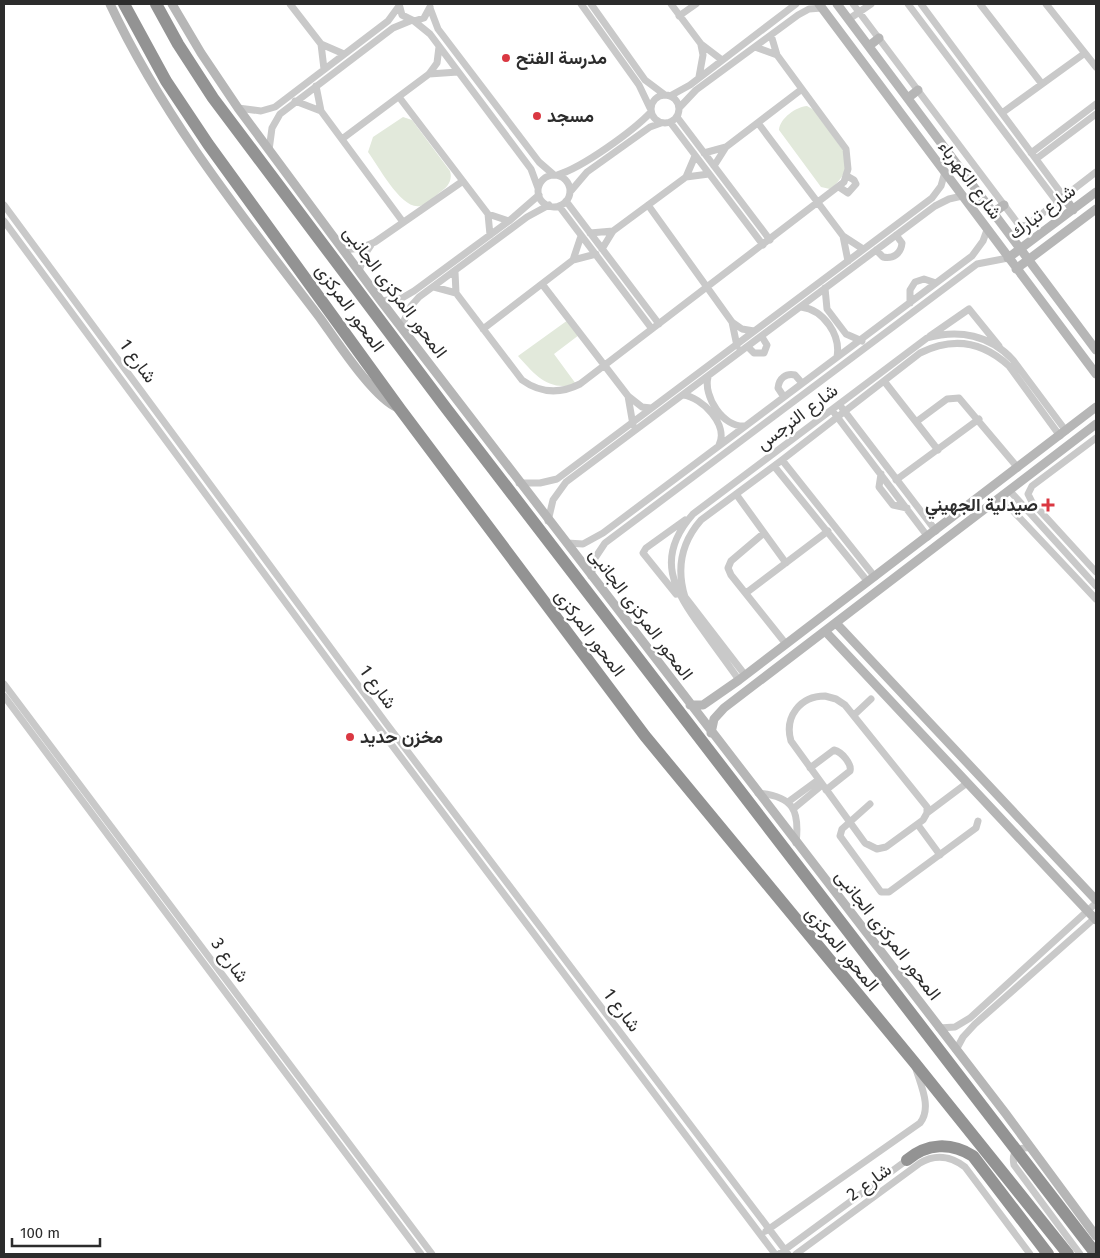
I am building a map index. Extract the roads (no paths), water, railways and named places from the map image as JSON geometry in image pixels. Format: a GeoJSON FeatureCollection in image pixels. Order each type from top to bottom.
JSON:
{"type":"FeatureCollection","features":[{"type":"Feature","properties":{"kind":"highway","name":"المحور المركزى"},"geometry":{"type":"LineString","coordinates":[[124,4],[166,81],[208,144],[400,408],[682,783],[914,1062],[1068,1254]]}},
{"type":"Feature","properties":{"kind":"highway","name":"المحور المركزى"},"geometry":{"type":"LineString","coordinates":[[156,4],[178,44],[214,98],[446,408],[996,1121],[1096,1254]]}},
{"type":"Feature","properties":{"kind":"highway"},"geometry":{"type":"LineString","coordinates":[[446,408],[456,400]]}},
{"type":"Feature","properties":{"kind":"highway"},"geometry":{"type":"LineString","coordinates":[[907,1160],[917,1152],[936,1146],[949,1146],[968,1153],[978,1161],[1048,1254]]}},
{"type":"Feature","properties":{"kind":"street"},"geometry":{"type":"LineString","coordinates":[[110,4],[147,77],[198,156],[380,396],[388,403],[400,408]]}},
{"type":"Feature","properties":{"kind":"street","name":"المحور المركزى الجانبى"},"geometry":{"type":"LineString","coordinates":[[172,4],[201,54],[238,108],[380,300],[548,521],[567,543],[711,733],[1095,1230]]}},
{"type":"Feature","properties":{"kind":"street"},"geometry":{"type":"LineString","coordinates":[[290,4],[321,44],[344,54]]}},
{"type":"Feature","properties":{"kind":"street"},"geometry":{"type":"LineString","coordinates":[[581,4],[639,84],[654,119],[661,123]]}},
{"type":"Feature","properties":{"kind":"street"},"geometry":{"type":"LineString","coordinates":[[591,4],[645,80],[676,101],[679,108]]}},
{"type":"Feature","properties":{"kind":"street"},"geometry":{"type":"LineString","coordinates":[[671,4],[701,44],[722,60]]}},
{"type":"Feature","properties":{"kind":"street"},"geometry":{"type":"LineString","coordinates":[[680,16],[696,4]]}},
{"type":"Feature","properties":{"kind":"street"},"geometry":{"type":"LineString","coordinates":[[380,300],[408,295],[509,221],[538,191],[542,180],[580,166],[635,126],[650,110],[656,98],[667,95],[699,77],[796,4]]}},
{"type":"Feature","properties":{"kind":"street","name":"شارع الكهرباء"},"geometry":{"type":"LineString","coordinates":[[837,4],[1096,350]]}},
{"type":"Feature","properties":{"kind":"street"},"geometry":{"type":"LineString","coordinates":[[847,16],[856,6],[870,4]]}},
{"type":"Feature","properties":{"kind":"street"},"geometry":{"type":"LineString","coordinates":[[908,4],[1060,200],[1074,210]]}},
{"type":"Feature","properties":{"kind":"street"},"geometry":{"type":"LineString","coordinates":[[920,4],[1034,156],[1060,200]]}},
{"type":"Feature","properties":{"kind":"street"},"geometry":{"type":"LineString","coordinates":[[980,4],[1042,84]]}},
{"type":"Feature","properties":{"kind":"street"},"geometry":{"type":"LineString","coordinates":[[1046,4],[1096,67]]}},
{"type":"Feature","properties":{"kind":"street"},"geometry":{"type":"LineString","coordinates":[[238,108],[260,111],[275,107],[392,17],[399,5]]}},
{"type":"Feature","properties":{"kind":"street"},"geometry":{"type":"LineString","coordinates":[[399,5],[402,15],[426,31],[439,47],[531,169],[538,191],[549,206]]}},
{"type":"Feature","properties":{"kind":"street"},"geometry":{"type":"LineString","coordinates":[[269,150],[274,123],[280,114],[393,28],[424,18],[430,5]]}},
{"type":"Feature","properties":{"kind":"street"},"geometry":{"type":"LineString","coordinates":[[430,5],[438,29],[540,162],[565,180],[570,192]]}},
{"type":"Feature","properties":{"kind":"street"},"geometry":{"type":"LineString","coordinates":[[401,327],[410,306],[419,297],[532,213],[549,206],[558,206],[566,201],[570,192],[587,172],[645,130],[661,123],[670,122],[677,117],[679,108],[696,90],[803,12],[823,5]]}},
{"type":"Feature","properties":{"kind":"street","name":"شارع الكهرباء"},"geometry":{"type":"LineString","coordinates":[[823,5],[944,172],[1096,374]]}},
{"type":"Feature","properties":{"kind":"street"},"geometry":{"type":"LineString","coordinates":[[856,6],[1019,225],[1024,226],[1096,172]]}},
{"type":"Feature","properties":{"kind":"street"},"geometry":{"type":"LineString","coordinates":[[455,272],[456,293],[518,376],[534,387],[558,391],[572,388],[604,366],[839,187],[847,176],[849,162],[846,150],[777,55],[771,35]]}},
{"type":"Feature","properties":{"kind":"street"},"geometry":{"type":"LineString","coordinates":[[869,46],[879,38]]}},
{"type":"Feature","properties":{"kind":"street"},"geometry":{"type":"LineString","coordinates":[[321,44],[324,69]]}},
{"type":"Feature","properties":{"kind":"street"},"geometry":{"type":"LineString","coordinates":[[699,77],[703,55],[701,44]]}},
{"type":"Feature","properties":{"kind":"street"},"geometry":{"type":"LineString","coordinates":[[342,139],[429,74],[437,63],[439,47]]}},
{"type":"Feature","properties":{"kind":"street"},"geometry":{"type":"LineString","coordinates":[[755,47],[777,55]]}},
{"type":"Feature","properties":{"kind":"street"},"geometry":{"type":"LineString","coordinates":[[1002,113],[1085,53]]}},
{"type":"Feature","properties":{"kind":"street"},"geometry":{"type":"LineString","coordinates":[[951,61],[959,55]]}},
{"type":"Feature","properties":{"kind":"street"},"geometry":{"type":"LineString","coordinates":[[429,74],[458,72]]}},
{"type":"Feature","properties":{"kind":"street"},"geometry":{"type":"LineString","coordinates":[[316,86],[321,111],[403,222]]}},
{"type":"Feature","properties":{"kind":"street"},"geometry":{"type":"LineString","coordinates":[[714,166],[726,147],[802,90]]}},
{"type":"Feature","properties":{"kind":"street"},"geometry":{"type":"LineString","coordinates":[[908,98],[918,90]]}},
{"type":"Feature","properties":{"kind":"street"},"geometry":{"type":"LineString","coordinates":[[400,97],[488,214],[490,235]]}},
{"type":"Feature","properties":{"kind":"street"},"geometry":{"type":"LineString","coordinates":[[295,101],[321,111]]}},
{"type":"Feature","properties":{"kind":"street"},"geometry":{"type":"LineString","coordinates":[[1034,156],[1096,104]]}},
{"type":"Feature","properties":{"kind":"street"},"geometry":{"type":"LineString","coordinates":[[1034,156],[1096,114]]}},
{"type":"Feature","properties":{"kind":"street"},"geometry":{"type":"LineString","coordinates":[[677,117],[770,240]]}},
{"type":"Feature","properties":{"kind":"street"},"geometry":{"type":"LineString","coordinates":[[670,122],[763,245]]}},
{"type":"Feature","properties":{"kind":"street"},"geometry":{"type":"LineString","coordinates":[[758,123],[843,236],[863,249]]}},
{"type":"Feature","properties":{"kind":"street"},"geometry":{"type":"LineString","coordinates":[[704,153],[726,147]]}},
{"type":"Feature","properties":{"kind":"street"},"geometry":{"type":"LineString","coordinates":[[602,248],[613,231],[686,177],[696,156]]}},
{"type":"Feature","properties":{"kind":"street"},"geometry":{"type":"LineString","coordinates":[[519,483],[540,483],[556,479],[932,198],[941,186],[944,172]]}},
{"type":"Feature","properties":{"kind":"street"},"geometry":{"type":"LineString","coordinates":[[686,177],[709,174]]}},
{"type":"Feature","properties":{"kind":"street"},"geometry":{"type":"LineString","coordinates":[[839,187],[850,192],[855,182],[847,176]]}},
{"type":"Feature","properties":{"kind":"street"},"geometry":{"type":"LineString","coordinates":[[344,250],[361,248],[375,242],[463,181]]}},
{"type":"Feature","properties":{"kind":"street","name":"شارع تبارك"},"geometry":{"type":"LineString","coordinates":[[1008,258],[1096,192]]}},
{"type":"Feature","properties":{"kind":"street"},"geometry":{"type":"LineString","coordinates":[[548,521],[550,508],[562,486],[896,235],[942,202],[962,196]]}},
{"type":"Feature","properties":{"kind":"street"},"geometry":{"type":"LineString","coordinates":[[566,201],[659,324]]}},
{"type":"Feature","properties":{"kind":"street","name":"شارع 1"},"geometry":{"type":"LineString","coordinates":[[4,205],[434,786],[769,1229],[784,1253]]}},
{"type":"Feature","properties":{"kind":"street"},"geometry":{"type":"LineString","coordinates":[[648,205],[732,322],[742,329],[754,331]]}},
{"type":"Feature","properties":{"kind":"street"},"geometry":{"type":"LineString","coordinates":[[994,213],[1004,205]]}},
{"type":"Feature","properties":{"kind":"street"},"geometry":{"type":"LineString","coordinates":[[558,206],[652,329]]}},
{"type":"Feature","properties":{"kind":"street","name":"شارع تبارك"},"geometry":{"type":"LineString","coordinates":[[1016,269],[1096,209]]}},
{"type":"Feature","properties":{"kind":"street"},"geometry":{"type":"LineString","coordinates":[[488,214],[509,221]]}},
{"type":"Feature","properties":{"kind":"street","name":"شارع 1"},"geometry":{"type":"LineString","coordinates":[[4,221],[427,791],[775,1254]]}},
{"type":"Feature","properties":{"kind":"street"},"geometry":{"type":"LineString","coordinates":[[567,543],[583,544],[590,541],[784,397],[972,256],[980,246],[987,230]]}},
{"type":"Feature","properties":{"kind":"street"},"geometry":{"type":"LineString","coordinates":[[590,233],[613,231]]}},
{"type":"Feature","properties":{"kind":"street"},"geometry":{"type":"LineString","coordinates":[[876,250],[887,258],[898,254],[902,244],[896,235]]}},
{"type":"Feature","properties":{"kind":"street"},"geometry":{"type":"LineString","coordinates":[[573,260],[582,236]]}},
{"type":"Feature","properties":{"kind":"street"},"geometry":{"type":"LineString","coordinates":[[843,236],[848,261]]}},
{"type":"Feature","properties":{"kind":"street"},"geometry":{"type":"LineString","coordinates":[[359,271],[365,254],[375,242]]}},
{"type":"Feature","properties":{"kind":"street"},"geometry":{"type":"LineString","coordinates":[[483,329],[573,260],[596,254]]}},
{"type":"Feature","properties":{"kind":"street"},"geometry":{"type":"LineString","coordinates":[[591,576],[595,558],[605,543],[977,264],[1008,258]]}},
{"type":"Feature","properties":{"kind":"street"},"geometry":{"type":"LineString","coordinates":[[910,303],[910,290],[915,282],[924,279],[936,283]]}},
{"type":"Feature","properties":{"kind":"street"},"geometry":{"type":"LineString","coordinates":[[542,284],[628,396],[642,407],[651,408]]}},
{"type":"Feature","properties":{"kind":"street"},"geometry":{"type":"LineString","coordinates":[[434,287],[456,293]]}},
{"type":"Feature","properties":{"kind":"street"},"geometry":{"type":"LineString","coordinates":[[826,288],[827,309],[846,334],[860,340],[866,347]]}},
{"type":"Feature","properties":{"kind":"street"},"geometry":{"type":"LineString","coordinates":[[801,306],[816,312],[836,335],[837,357]]}},
{"type":"Feature","properties":{"kind":"street"},"geometry":{"type":"LineString","coordinates":[[927,338],[969,309],[1003,350]]}},
{"type":"Feature","properties":{"kind":"street"},"geometry":{"type":"LineString","coordinates":[[732,322],[736,344],[742,351]]}},
{"type":"Feature","properties":{"kind":"street","name":"شارع النرجس"},"geometry":{"type":"LineString","coordinates":[[742,678],[680,599],[673,580],[672,554],[680,530],[693,514],[927,338],[946,334],[966,334],[992,343],[1003,350],[1014,360],[1063,433]]}},
{"type":"Feature","properties":{"kind":"street"},"geometry":{"type":"LineString","coordinates":[[748,347],[754,353],[764,353],[768,345],[762,337]]}},
{"type":"Feature","properties":{"kind":"street","name":"شارع النرجس"},"geometry":{"type":"LineString","coordinates":[[742,678],[685,597],[680,574],[682,550],[700,520],[782,460],[920,353],[931,348],[954,343],[978,346],[995,354],[1008,366],[1063,433]]}},
{"type":"Feature","properties":{"kind":"street"},"geometry":{"type":"LineString","coordinates":[[784,397],[778,388],[780,380],[784,376],[795,375],[802,383]]}},
{"type":"Feature","properties":{"kind":"street"},"geometry":{"type":"LineString","coordinates":[[708,377],[706,387],[709,398],[727,421],[736,426],[745,426]]}},
{"type":"Feature","properties":{"kind":"street"},"geometry":{"type":"LineString","coordinates":[[884,381],[938,450]]}},
{"type":"Feature","properties":{"kind":"street"},"geometry":{"type":"LineString","coordinates":[[684,395],[702,402],[721,427],[722,436],[719,445]]}},
{"type":"Feature","properties":{"kind":"street"},"geometry":{"type":"LineString","coordinates":[[628,396],[632,422],[637,430]]}},
{"type":"Feature","properties":{"kind":"street"},"geometry":{"type":"LineString","coordinates":[[916,422],[946,399],[955,397],[963,401],[979,419],[1018,468]]}},
{"type":"Feature","properties":{"kind":"street"},"geometry":{"type":"LineString","coordinates":[[839,404],[936,531]]}},
{"type":"Feature","properties":{"kind":"street"},"geometry":{"type":"LineString","coordinates":[[690,705],[703,705],[742,678],[966,509],[1096,407]]}},
{"type":"Feature","properties":{"kind":"street"},"geometry":{"type":"LineString","coordinates":[[832,410],[928,537]]}},
{"type":"Feature","properties":{"kind":"street"},"geometry":{"type":"LineString","coordinates":[[896,480],[979,419]]}},
{"type":"Feature","properties":{"kind":"street"},"geometry":{"type":"LineString","coordinates":[[711,733],[714,719],[724,708],[1096,424]]}},
{"type":"Feature","properties":{"kind":"street"},"geometry":{"type":"LineString","coordinates":[[1096,438],[1029,490],[1029,498],[1096,572]]}},
{"type":"Feature","properties":{"kind":"street"},"geometry":{"type":"LineString","coordinates":[[1057,453],[1064,462]]}},
{"type":"Feature","properties":{"kind":"street"},"geometry":{"type":"LineString","coordinates":[[782,460],[872,579]]}},
{"type":"Feature","properties":{"kind":"street"},"geometry":{"type":"LineString","coordinates":[[774,466],[828,531],[872,579]]}},
{"type":"Feature","properties":{"kind":"street"},"geometry":{"type":"LineString","coordinates":[[1009,490],[1096,586]]}},
{"type":"Feature","properties":{"kind":"street"},"geometry":{"type":"LineString","coordinates":[[736,494],[786,563]]}},
{"type":"Feature","properties":{"kind":"street"},"geometry":{"type":"LineString","coordinates":[[1000,497],[1096,600]]}},
{"type":"Feature","properties":{"kind":"street"},"geometry":{"type":"LineString","coordinates":[[966,509],[973,518]]}},
{"type":"Feature","properties":{"kind":"street"},"geometry":{"type":"LineString","coordinates":[[680,599],[643,553],[646,548],[693,514]]}},
{"type":"Feature","properties":{"kind":"street"},"geometry":{"type":"LineString","coordinates":[[746,593],[828,531]]}},
{"type":"Feature","properties":{"kind":"street"},"geometry":{"type":"LineString","coordinates":[[764,533],[729,565],[729,572],[786,644]]}},
{"type":"Feature","properties":{"kind":"street"},"geometry":{"type":"LineString","coordinates":[[836,623],[1096,902],[1094,916],[975,1024],[962,1037],[956,1050]]}},
{"type":"Feature","properties":{"kind":"street"},"geometry":{"type":"LineString","coordinates":[[826,631],[1094,916]]}},
{"type":"Feature","properties":{"kind":"street","name":"شارع 3"},"geometry":{"type":"LineString","coordinates":[[4,684],[432,1254]]}},
{"type":"Feature","properties":{"kind":"street","name":"شارع 3"},"geometry":{"type":"LineString","coordinates":[[4,696],[421,1254]]}},
{"type":"Feature","properties":{"kind":"street"},"geometry":{"type":"LineString","coordinates":[[717,696],[718,704],[724,708]]}},
{"type":"Feature","properties":{"kind":"street"},"geometry":{"type":"LineString","coordinates":[[927,813],[924,802],[854,715],[841,702],[825,696],[809,699],[796,709],[789,724],[789,736],[793,746],[849,823],[867,845],[876,849],[886,848],[918,825],[927,813],[967,783]]}},
{"type":"Feature","properties":{"kind":"street"},"geometry":{"type":"LineString","coordinates":[[854,715],[871,699]]}},
{"type":"Feature","properties":{"kind":"street"},"geometry":{"type":"LineString","coordinates":[[936,749],[944,747],[946,740]]}},
{"type":"Feature","properties":{"kind":"street"},"geometry":{"type":"LineString","coordinates":[[788,802],[850,771],[850,765],[840,752],[834,750],[810,768]]}},
{"type":"Feature","properties":{"kind":"street"},"geometry":{"type":"LineString","coordinates":[[951,765],[955,758],[962,758]]}},
{"type":"Feature","properties":{"kind":"street"},"geometry":{"type":"LineString","coordinates":[[793,809],[822,785]]}},
{"type":"Feature","properties":{"kind":"street"},"geometry":{"type":"LineString","coordinates":[[427,791],[434,786]]}},
{"type":"Feature","properties":{"kind":"street"},"geometry":{"type":"LineString","coordinates":[[758,793],[776,796],[788,802],[798,821],[796,843]]}},
{"type":"Feature","properties":{"kind":"street"},"geometry":{"type":"LineString","coordinates":[[870,804],[841,830],[840,838],[881,892],[889,892],[940,855],[976,828],[978,821]]}},
{"type":"Feature","properties":{"kind":"street"},"geometry":{"type":"LineString","coordinates":[[918,825],[940,855]]}},
{"type":"Feature","properties":{"kind":"street"},"geometry":{"type":"LineString","coordinates":[[938,1028],[955,1027],[970,1018],[1094,916]]}},
{"type":"Feature","properties":{"kind":"street"},"geometry":{"type":"LineString","coordinates":[[601,1023],[609,1017]]}},
{"type":"Feature","properties":{"kind":"street"},"geometry":{"type":"LineString","coordinates":[[970,1018],[975,1024]]}},
{"type":"Feature","properties":{"kind":"street"},"geometry":{"type":"LineString","coordinates":[[761,1235],[920,1123],[924,1116],[926,1105],[914,1062]]}},
{"type":"Feature","properties":{"kind":"street"},"geometry":{"type":"LineString","coordinates":[[1031,1148],[1021,1148],[1015,1151],[1012,1157],[1014,1165],[1080,1254]]}},
{"type":"Feature","properties":{"kind":"street","name":"شارع 2"},"geometry":{"type":"LineString","coordinates":[[796,1254],[924,1161],[943,1157],[965,1167],[1030,1254]]}},
{"type":"Feature","properties":{"kind":"street","name":"شارع 2"},"geometry":{"type":"LineString","coordinates":[[784,1253],[907,1160]]}},
{"type":"Feature","properties":{"kind":"place","name":"مدرسة الفتح"},"geometry":{"type":"Point","coordinates":[506,58]}},
{"type":"Feature","properties":{"kind":"place","name":"مسجد"},"geometry":{"type":"Point","coordinates":[537,116]}},
{"type":"Feature","properties":{"kind":"place","name":"صيدلية الجهيني"},"geometry":{"type":"Point","coordinates":[1048,505]}},
{"type":"Feature","properties":{"kind":"place","name":"مخزن حديد"},"geometry":{"type":"Point","coordinates":[350,737]}}]}
